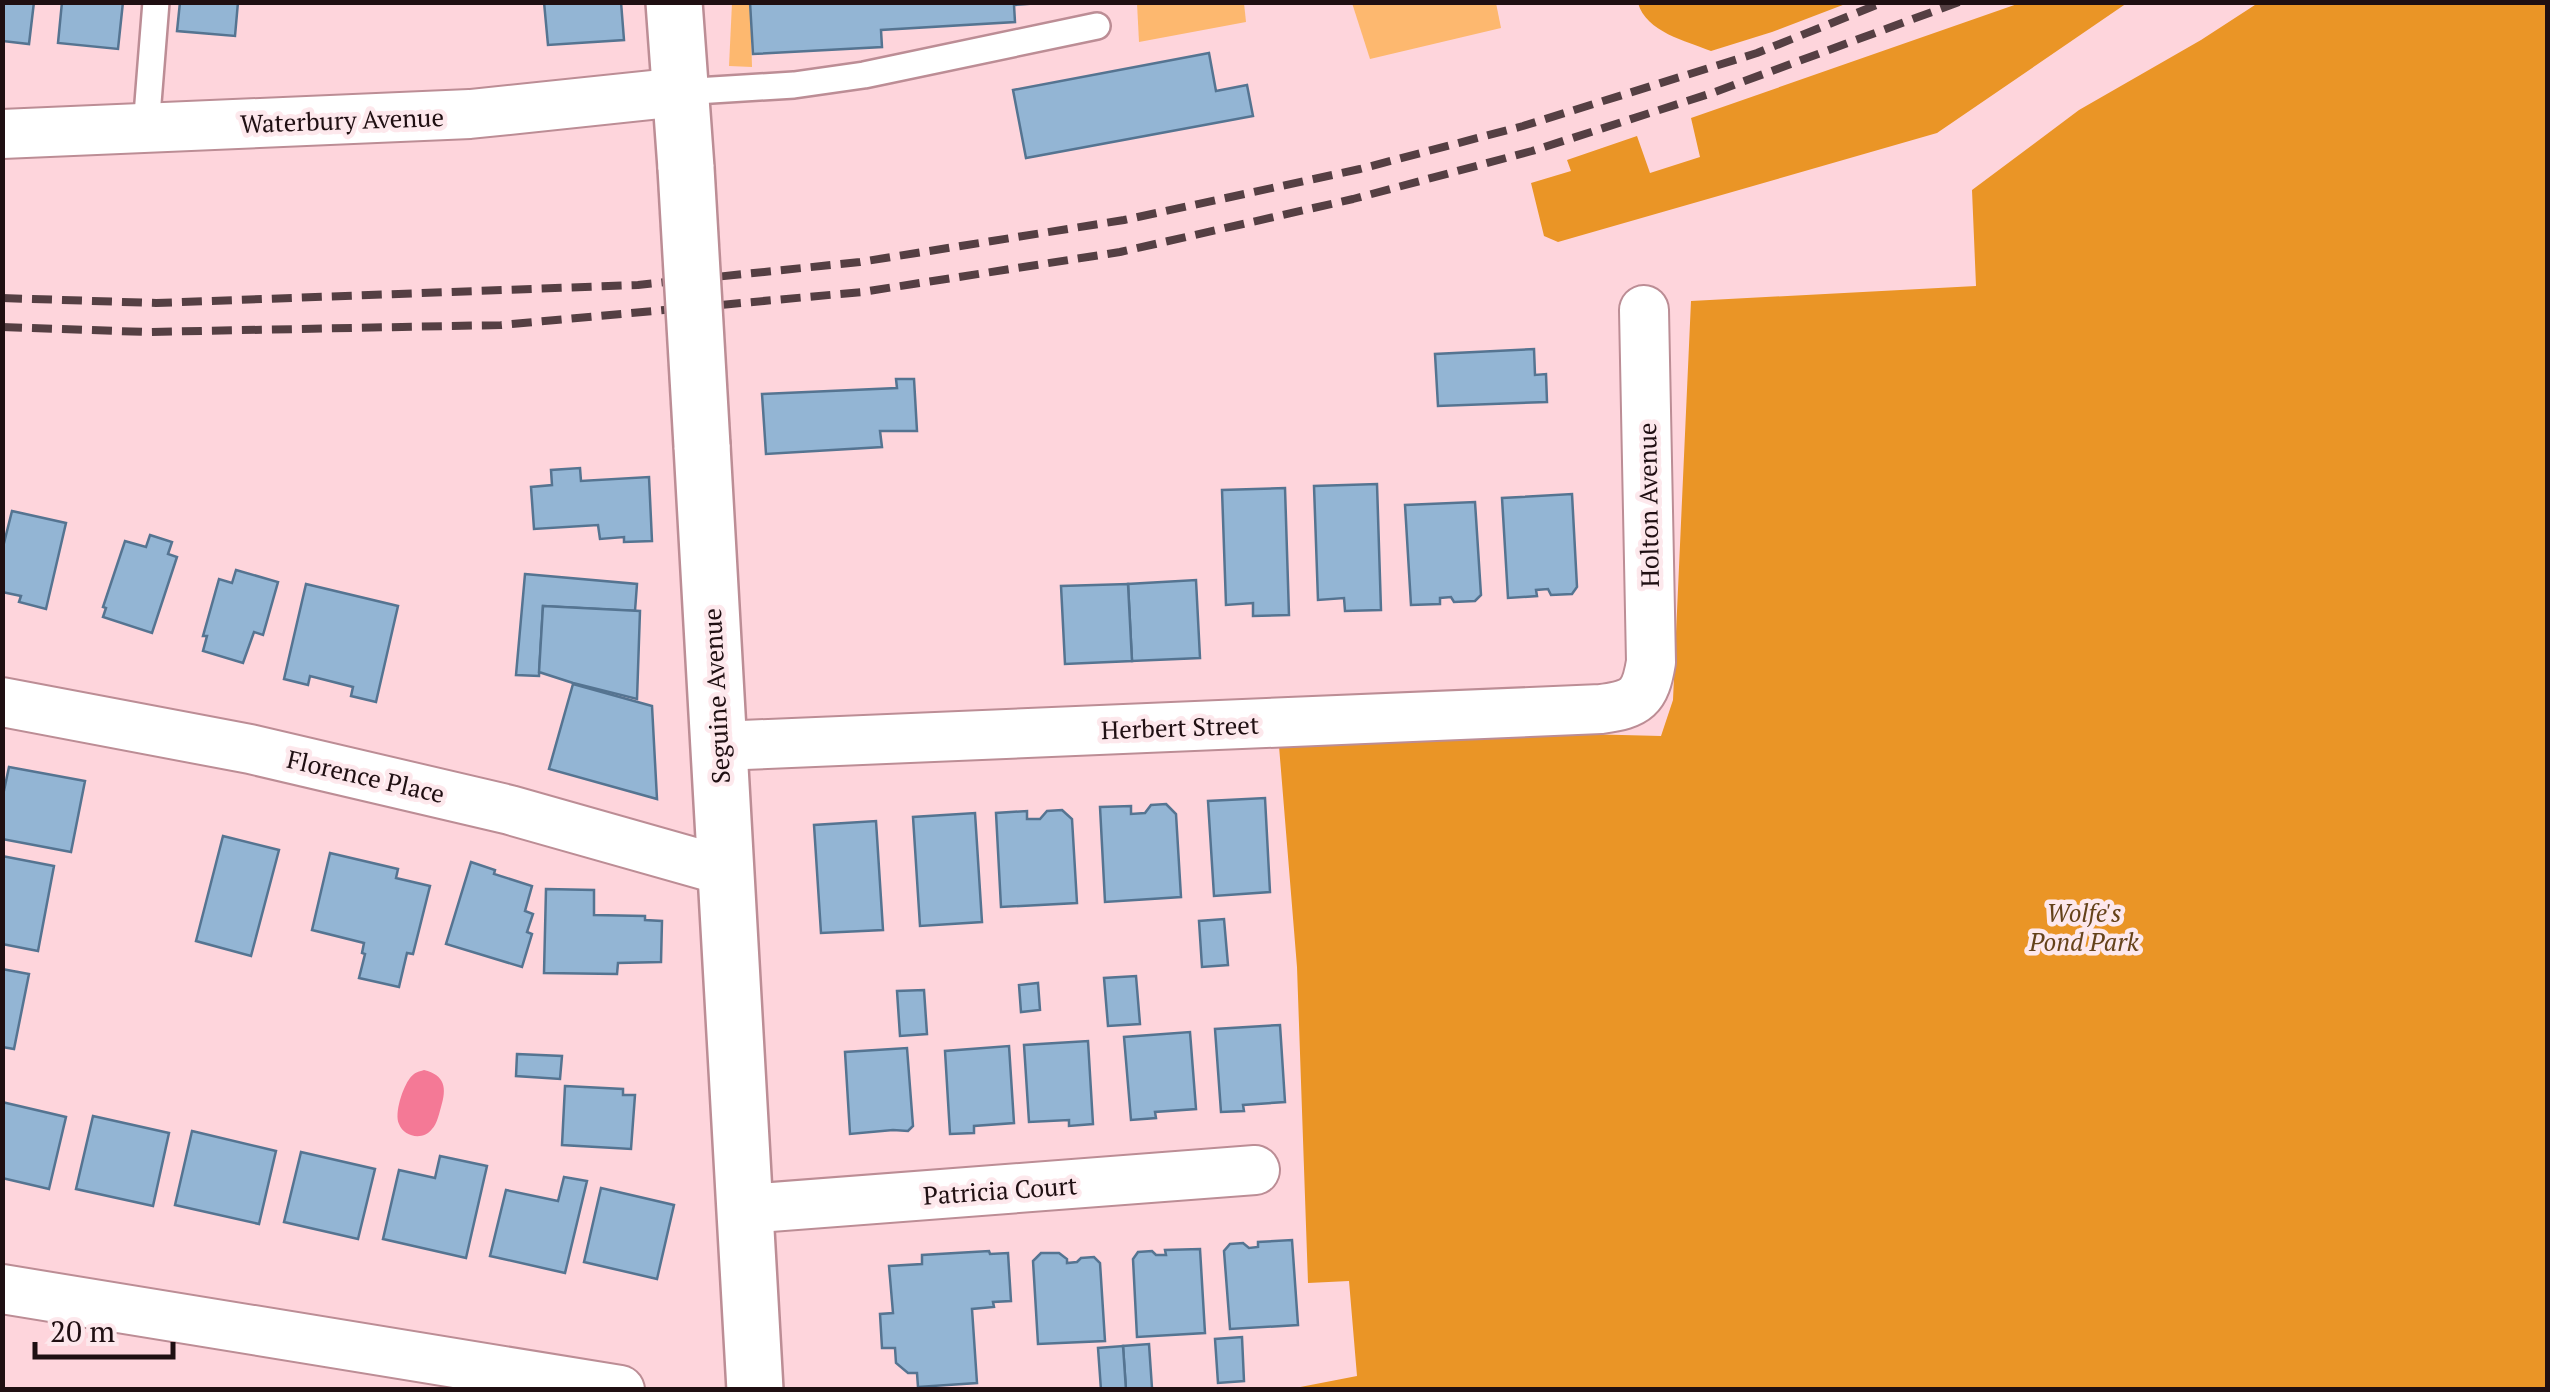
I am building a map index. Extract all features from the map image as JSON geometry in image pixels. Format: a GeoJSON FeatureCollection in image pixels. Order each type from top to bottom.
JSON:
{"type":"FeatureCollection","features":[{"type":"Feature","properties":{"kind":"street","name":"Seguine Avenue"},"geometry":{"type":"LineString","coordinates":[[674,2],[755,1390]]}},
{"type":"Feature","properties":{"kind":"street","name":"Waterbury Avenue"},"geometry":{"type":"LineString","coordinates":[[2,134],[470,114],[680,92]]}},
{"type":"Feature","properties":{"kind":"street","name":"Holton Avenue"},"geometry":{"type":"LineString","coordinates":[[1638,699],[1647,683],[1650,662],[1644,310]]}},
{"type":"Feature","properties":{"kind":"street","name":"Herbert Street"},"geometry":{"type":"LineString","coordinates":[[719,746],[1601,709],[1638,699]]}},
{"type":"Feature","properties":{"kind":"street","name":"Florence Place"},"geometry":{"type":"LineString","coordinates":[[2,702],[268,753],[510,810],[726,871]]}},
{"type":"Feature","properties":{"kind":"street","name":"Patricia Court"},"geometry":{"type":"LineString","coordinates":[[745,1209],[1254,1170]]}},
{"type":"Feature","properties":{"kind":"street"},"geometry":{"type":"LineString","coordinates":[[2,1288],[620,1390]]}},
{"type":"Feature","properties":{"kind":"lane"},"geometry":{"type":"LineString","coordinates":[[146,128],[156,2]]}},
{"type":"Feature","properties":{"kind":"lane"},"geometry":{"type":"LineString","coordinates":[[680,92],[794,85],[864,75],[1097,26]]}},
{"type":"Feature","properties":{"kind":"shaded area"},"geometry":{"type":"Polygon","coordinates":[[[732,3],[750,3],[752,67],[729,66],[732,3]]]}},
{"type":"Feature","properties":{"kind":"shaded area"},"geometry":{"type":"Polygon","coordinates":[[[1137,3],[1244,3],[1246,22],[1139,42],[1137,3]]]}},
{"type":"Feature","properties":{"kind":"shaded area"},"geometry":{"type":"Polygon","coordinates":[[[1352,3],[1496,3],[1501,28],[1370,59],[1352,3]]]}},
{"type":"Feature","properties":{"kind":"shaded area"},"geometry":{"type":"Polygon","coordinates":[[[424,1070],[440,1079],[444,1094],[434,1127],[424,1135],[414,1136],[399,1124],[398,1107],[410,1078],[424,1070]]]}},
{"type":"Feature","properties":{"kind":"green space"},"geometry":{"type":"Polygon","coordinates":[[[1638,2],[1848,3],[1711,51],[1658,28],[1642,13],[1638,2]]]}},
{"type":"Feature","properties":{"kind":"green space"},"geometry":{"type":"Polygon","coordinates":[[[2023,2],[2127,3],[1937,133],[1558,242],[1544,236],[1531,183],[1571,171],[1567,160],[1637,136],[1650,173],[1700,157],[1691,118],[2023,2]]]}},
{"type":"Feature","properties":{"kind":"green space","name":"Wolfe's Pond Park"},"geometry":{"type":"Polygon","coordinates":[[[2258,3],[2547,3],[2547,1389],[1290,1389],[1357,1376],[1349,1281],[1308,1283],[1297,967],[1279,746],[1502,732],[1661,736],[1673,700],[1691,301],[1976,286],[1972,190],[2079,110],[2258,3]]]}},
{"type":"Feature","properties":{"kind":"building"},"geometry":{"type":"Polygon","coordinates":[[[2,2],[34,2],[29,44],[2,41],[2,2]]]}},
{"type":"Feature","properties":{"kind":"building"},"geometry":{"type":"Polygon","coordinates":[[[62,2],[123,2],[118,49],[58,43],[62,2]]]}},
{"type":"Feature","properties":{"kind":"building"},"geometry":{"type":"Polygon","coordinates":[[[180,2],[238,2],[235,36],[177,31],[180,2]]]}},
{"type":"Feature","properties":{"kind":"building"},"geometry":{"type":"Polygon","coordinates":[[[544,2],[621,2],[624,40],[548,45],[544,2]]]}},
{"type":"Feature","properties":{"kind":"building"},"geometry":{"type":"Polygon","coordinates":[[[750,2],[1055,2],[1014,5],[1015,22],[881,30],[882,47],[753,54],[750,2]]]}},
{"type":"Feature","properties":{"kind":"building"},"geometry":{"type":"Polygon","coordinates":[[[1209,53],[1216,91],[1247,85],[1253,116],[1026,158],[1013,90],[1209,53]]]}},
{"type":"Feature","properties":{"kind":"building"},"geometry":{"type":"Polygon","coordinates":[[[1534,349],[1535,375],[1546,374],[1547,402],[1438,406],[1435,354],[1534,349]]]}},
{"type":"Feature","properties":{"kind":"building"},"geometry":{"type":"Polygon","coordinates":[[[896,379],[914,379],[917,431],[880,431],[882,447],[766,454],[762,394],[897,388],[896,379]]]}},
{"type":"Feature","properties":{"kind":"building"},"geometry":{"type":"Polygon","coordinates":[[[580,468],[581,481],[649,477],[652,541],[600,539],[598,525],[534,529],[531,487],[552,485],[551,470],[580,468]]]}},
{"type":"Feature","properties":{"kind":"building"},"geometry":{"type":"Polygon","coordinates":[[[1377,484],[1381,610],[1345,611],[1344,598],[1318,600],[1314,486],[1377,484]]]}},
{"type":"Feature","properties":{"kind":"building"},"geometry":{"type":"Polygon","coordinates":[[[1285,488],[1289,615],[1253,616],[1253,603],[1226,605],[1222,490],[1285,488]]]}},
{"type":"Feature","properties":{"kind":"building"},"geometry":{"type":"Polygon","coordinates":[[[1572,494],[1577,587],[1572,594],[1551,595],[1548,589],[1536,590],[1537,596],[1508,598],[1502,498],[1572,494]]]}},
{"type":"Feature","properties":{"kind":"building"},"geometry":{"type":"Polygon","coordinates":[[[1475,502],[1481,595],[1475,601],[1454,602],[1451,597],[1440,598],[1440,604],[1411,605],[1405,505],[1475,502]]]}},
{"type":"Feature","properties":{"kind":"building"},"geometry":{"type":"Polygon","coordinates":[[[12,511],[66,523],[46,609],[19,602],[21,596],[2,592],[2,551],[12,511]]]}},
{"type":"Feature","properties":{"kind":"building"},"geometry":{"type":"Polygon","coordinates":[[[150,535],[172,542],[168,554],[177,557],[152,633],[103,617],[125,541],[146,547],[150,535]]]}},
{"type":"Feature","properties":{"kind":"building"},"geometry":{"type":"Polygon","coordinates":[[[236,570],[278,582],[263,635],[254,632],[243,663],[203,651],[207,636],[203,636],[219,579],[232,583],[236,570]]]}},
{"type":"Feature","properties":{"kind":"building"},"geometry":{"type":"Polygon","coordinates":[[[525,574],[637,584],[635,611],[543,606],[539,676],[516,675],[525,574]]]}},
{"type":"Feature","properties":{"kind":"building"},"geometry":{"type":"Polygon","coordinates":[[[1196,580],[1200,658],[1132,661],[1128,584],[1196,580]]]}},
{"type":"Feature","properties":{"kind":"building"},"geometry":{"type":"Polygon","coordinates":[[[306,584],[398,606],[376,702],[351,696],[353,687],[310,676],[308,685],[284,679],[306,584]]]}},
{"type":"Feature","properties":{"kind":"building"},"geometry":{"type":"Polygon","coordinates":[[[1128,584],[1132,661],[1065,664],[1061,586],[1128,584]]]}},
{"type":"Feature","properties":{"kind":"building"},"geometry":{"type":"Polygon","coordinates":[[[543,606],[640,611],[637,699],[539,672],[543,606]]]}},
{"type":"Feature","properties":{"kind":"building"},"geometry":{"type":"Polygon","coordinates":[[[573,684],[652,706],[657,799],[549,769],[573,684]]]}},
{"type":"Feature","properties":{"kind":"building"},"geometry":{"type":"Polygon","coordinates":[[[9,767],[85,781],[71,852],[2,839],[2,800],[9,767]]]}},
{"type":"Feature","properties":{"kind":"building"},"geometry":{"type":"Polygon","coordinates":[[[1265,798],[1270,892],[1214,896],[1208,801],[1265,798]]]}},
{"type":"Feature","properties":{"kind":"building"},"geometry":{"type":"Polygon","coordinates":[[[1166,804],[1176,814],[1181,897],[1105,902],[1100,807],[1131,806],[1131,814],[1145,813],[1151,805],[1166,804]]]}},
{"type":"Feature","properties":{"kind":"building"},"geometry":{"type":"Polygon","coordinates":[[[1062,810],[1072,819],[1077,903],[1001,907],[996,813],[1027,811],[1027,819],[1040,819],[1047,811],[1062,810]]]}},
{"type":"Feature","properties":{"kind":"building"},"geometry":{"type":"Polygon","coordinates":[[[975,813],[982,922],[920,926],[913,817],[975,813]]]}},
{"type":"Feature","properties":{"kind":"building"},"geometry":{"type":"Polygon","coordinates":[[[876,821],[883,930],[821,933],[814,825],[876,821]]]}},
{"type":"Feature","properties":{"kind":"building"},"geometry":{"type":"Polygon","coordinates":[[[223,836],[279,850],[251,956],[196,941],[223,836]]]}},
{"type":"Feature","properties":{"kind":"building"},"geometry":{"type":"Polygon","coordinates":[[[330,853],[398,869],[396,878],[430,886],[413,954],[407,953],[399,987],[359,978],[364,943],[312,930],[330,853]]]}},
{"type":"Feature","properties":{"kind":"building"},"geometry":{"type":"Polygon","coordinates":[[[2,856],[54,866],[38,951],[2,944],[2,856]]]}},
{"type":"Feature","properties":{"kind":"building"},"geometry":{"type":"Polygon","coordinates":[[[471,862],[532,886],[525,911],[533,914],[527,932],[532,934],[522,967],[446,944],[471,862]]]}},
{"type":"Feature","properties":{"kind":"building"},"geometry":{"type":"Polygon","coordinates":[[[546,889],[594,890],[594,915],[645,916],[645,920],[662,921],[661,962],[618,963],[617,974],[544,973],[546,889]]]}},
{"type":"Feature","properties":{"kind":"building"},"geometry":{"type":"Polygon","coordinates":[[[1224,919],[1228,965],[1202,967],[1199,921],[1224,919]]]}},
{"type":"Feature","properties":{"kind":"building"},"geometry":{"type":"Polygon","coordinates":[[[2,969],[29,974],[14,1049],[2,1047],[2,969]]]}},
{"type":"Feature","properties":{"kind":"building"},"geometry":{"type":"Polygon","coordinates":[[[1136,976],[1140,1024],[1108,1026],[1104,978],[1136,976]]]}},
{"type":"Feature","properties":{"kind":"building"},"geometry":{"type":"Polygon","coordinates":[[[1038,983],[1040,1010],[1021,1012],[1019,985],[1038,983]]]}},
{"type":"Feature","properties":{"kind":"building"},"geometry":{"type":"Polygon","coordinates":[[[924,990],[927,1034],[900,1036],[897,991],[924,990]]]}},
{"type":"Feature","properties":{"kind":"building"},"geometry":{"type":"Polygon","coordinates":[[[1280,1025],[1285,1102],[1243,1105],[1244,1111],[1221,1112],[1215,1029],[1280,1025]]]}},
{"type":"Feature","properties":{"kind":"building"},"geometry":{"type":"Polygon","coordinates":[[[1190,1032],[1196,1109],[1155,1112],[1156,1118],[1131,1120],[1124,1037],[1190,1032]]]}},
{"type":"Feature","properties":{"kind":"building"},"geometry":{"type":"Polygon","coordinates":[[[1088,1041],[1093,1124],[1069,1126],[1069,1120],[1029,1122],[1024,1045],[1088,1041]]]}},
{"type":"Feature","properties":{"kind":"building"},"geometry":{"type":"Polygon","coordinates":[[[1009,1046],[1014,1123],[974,1126],[974,1133],[950,1134],[945,1051],[1009,1046]]]}},
{"type":"Feature","properties":{"kind":"building"},"geometry":{"type":"Polygon","coordinates":[[[907,1048],[913,1126],[908,1131],[850,1134],[845,1052],[907,1048]]]}},
{"type":"Feature","properties":{"kind":"building"},"geometry":{"type":"Polygon","coordinates":[[[517,1054],[562,1056],[560,1079],[516,1076],[517,1054]]]}},
{"type":"Feature","properties":{"kind":"building"},"geometry":{"type":"Polygon","coordinates":[[[565,1086],[623,1089],[623,1095],[635,1095],[631,1149],[562,1145],[565,1086]]]}},
{"type":"Feature","properties":{"kind":"building"},"geometry":{"type":"Polygon","coordinates":[[[2,1102],[66,1117],[49,1189],[2,1178],[2,1102]]]}},
{"type":"Feature","properties":{"kind":"building"},"geometry":{"type":"Polygon","coordinates":[[[93,1116],[169,1133],[153,1206],[76,1189],[93,1116]]]}},
{"type":"Feature","properties":{"kind":"building"},"geometry":{"type":"Polygon","coordinates":[[[192,1131],[276,1151],[259,1224],[175,1205],[192,1131]]]}},
{"type":"Feature","properties":{"kind":"building"},"geometry":{"type":"Polygon","coordinates":[[[301,1152],[375,1169],[358,1239],[284,1222],[301,1152]]]}},
{"type":"Feature","properties":{"kind":"building"},"geometry":{"type":"Polygon","coordinates":[[[440,1156],[487,1166],[466,1258],[383,1239],[399,1170],[435,1178],[440,1156]]]}},
{"type":"Feature","properties":{"kind":"building"},"geometry":{"type":"Polygon","coordinates":[[[564,1177],[587,1181],[565,1273],[490,1256],[506,1190],[558,1201],[564,1177]]]}},
{"type":"Feature","properties":{"kind":"building"},"geometry":{"type":"Polygon","coordinates":[[[601,1188],[674,1205],[657,1279],[584,1262],[601,1188]]]}},
{"type":"Feature","properties":{"kind":"building"},"geometry":{"type":"Polygon","coordinates":[[[1292,1240],[1298,1325],[1230,1329],[1224,1251],[1230,1244],[1243,1243],[1249,1248],[1258,1247],[1258,1242],[1292,1240]]]}},
{"type":"Feature","properties":{"kind":"building"},"geometry":{"type":"Polygon","coordinates":[[[1200,1249],[1205,1333],[1137,1337],[1133,1259],[1138,1252],[1166,1255],[1165,1250],[1200,1249]]]}},
{"type":"Feature","properties":{"kind":"building"},"geometry":{"type":"Polygon","coordinates":[[[1008,1253],[1011,1301],[972,1309],[977,1383],[918,1387],[917,1373],[908,1373],[896,1363],[895,1348],[882,1348],[880,1314],[893,1313],[889,1266],[922,1264],[922,1255],[1008,1253]]]}},
{"type":"Feature","properties":{"kind":"building"},"geometry":{"type":"Polygon","coordinates":[[[1041,1253],[1059,1253],[1067,1263],[1094,1257],[1100,1263],[1105,1341],[1038,1344],[1033,1261],[1041,1253]]]}},
{"type":"Feature","properties":{"kind":"building"},"geometry":{"type":"Polygon","coordinates":[[[1242,1337],[1244,1381],[1218,1383],[1215,1339],[1242,1337]]]}},
{"type":"Feature","properties":{"kind":"building"},"geometry":{"type":"Polygon","coordinates":[[[1149,1344],[1152,1388],[1126,1390],[1123,1346],[1149,1344]]]}},
{"type":"Feature","properties":{"kind":"building"},"geometry":{"type":"Polygon","coordinates":[[[1123,1346],[1126,1390],[1101,1390],[1098,1348],[1123,1346]]]}},
{"type":"Feature","properties":{"kind":"railway"},"geometry":{"type":"LineString","coordinates":[[2,298],[156,303],[638,285],[860,262],[1124,220],[1360,169],[1523,126],[1757,53],[1884,2]]}},
{"type":"Feature","properties":{"kind":"railway"},"geometry":{"type":"LineString","coordinates":[[2,327],[147,332],[501,325],[862,292],[1120,252],[1353,199],[1532,151],[1712,93],[1959,2]]}}]}
